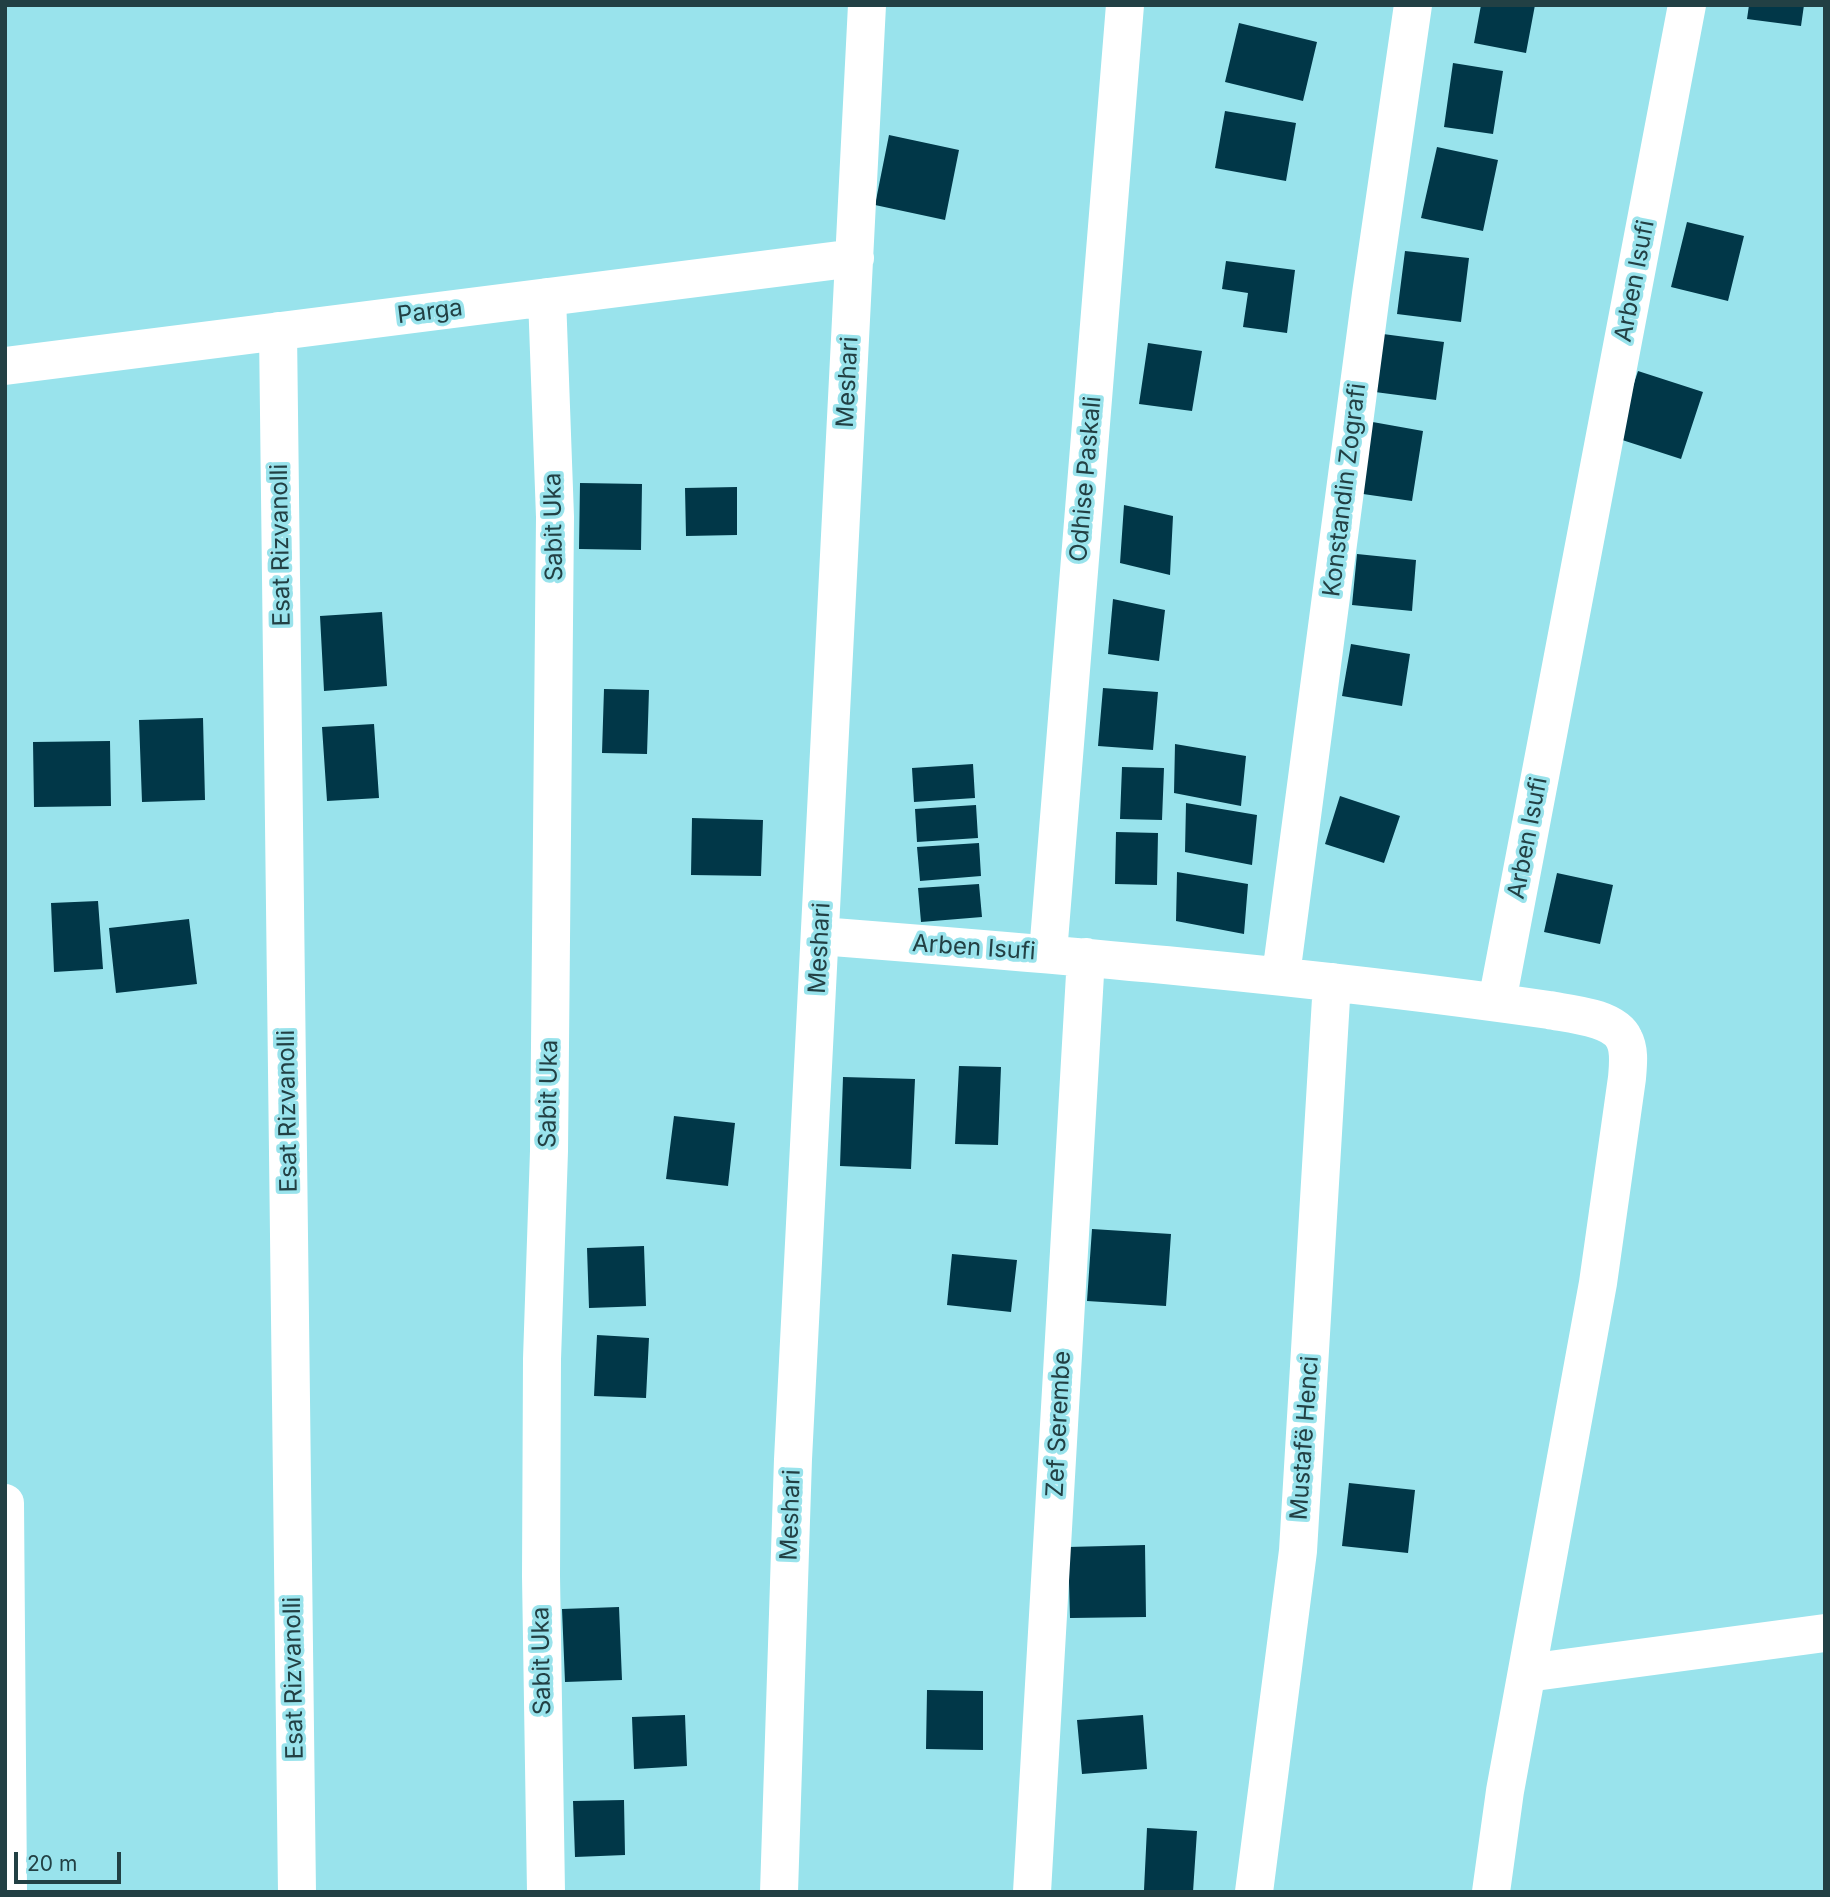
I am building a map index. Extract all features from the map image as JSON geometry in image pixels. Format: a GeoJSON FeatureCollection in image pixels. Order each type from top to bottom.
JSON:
{"type":"FeatureCollection","features":[{"type":"Feature","properties":{"kind":"street","name":"Meshari"},"geometry":{"type":"LineString","coordinates":[[779,1892],[793,1459],[867,5]]}},
{"type":"Feature","properties":{"kind":"street","name":"Odhise Paskali"},"geometry":{"type":"LineString","coordinates":[[1048,953],[1125,5]]}},
{"type":"Feature","properties":{"kind":"street","name":"Konstandin Zografi"},"geometry":{"type":"LineString","coordinates":[[1281,975],[1371,294],[1413,5]]}},
{"type":"Feature","properties":{"kind":"street","name":"Arben Isufi"},"geometry":{"type":"LineString","coordinates":[[820,936],[1048,953],[1281,975],[1497,1002],[1687,5]]}},
{"type":"Feature","properties":{"kind":"street","name":"Parga"},"geometry":{"type":"LineString","coordinates":[[5,366],[855,258]]}},
{"type":"Feature","properties":{"kind":"street","name":"Sabit Uka"},"geometry":{"type":"LineString","coordinates":[[546,1892],[541,1576],[542,1359],[549,1151],[555,517],[547,297]]}},
{"type":"Feature","properties":{"kind":"street","name":"Esat Rizvanolli"},"geometry":{"type":"LineString","coordinates":[[278,331],[297,1892]]}},
{"type":"Feature","properties":{"kind":"street","name":"Zef Serembe"},"geometry":{"type":"LineString","coordinates":[[1032,1892],[1086,957]]}},
{"type":"Feature","properties":{"kind":"street","name":"Mustafë Henci"},"geometry":{"type":"LineString","coordinates":[[1254,1892],[1298,1551],[1332,982]]}},
{"type":"Feature","properties":{"kind":"street"},"geometry":{"type":"LineString","coordinates":[[1491,1892],[1505,1791],[1598,1283],[1628,1058],[1625,1041],[1617,1028],[1592,1018],[1497,1002]]}},
{"type":"Feature","properties":{"kind":"street"},"geometry":{"type":"LineString","coordinates":[[5,1503],[8,1892]]}},
{"type":"Feature","properties":{"kind":"street"},"geometry":{"type":"LineString","coordinates":[[1527,1673],[1825,1633]]}},
{"type":"Feature","properties":{"kind":"building"},"geometry":{"type":"Polygon","coordinates":[[[1481,5],[1535,5],[1526,53],[1474,43],[1481,5]]]}},
{"type":"Feature","properties":{"kind":"building"},"geometry":{"type":"Polygon","coordinates":[[[1749,5],[1804,5],[1801,26],[1747,19],[1749,5]]]}},
{"type":"Feature","properties":{"kind":"building"},"geometry":{"type":"Polygon","coordinates":[[[1239,23],[1317,42],[1303,101],[1225,82],[1239,23]]]}},
{"type":"Feature","properties":{"kind":"building"},"geometry":{"type":"Polygon","coordinates":[[[1453,63],[1503,71],[1493,134],[1444,127],[1453,63]]]}},
{"type":"Feature","properties":{"kind":"building"},"geometry":{"type":"Polygon","coordinates":[[[1225,111],[1296,123],[1286,181],[1215,168],[1225,111]]]}},
{"type":"Feature","properties":{"kind":"building"},"geometry":{"type":"Polygon","coordinates":[[[889,135],[959,150],[945,220],[875,205],[889,135]]]}},
{"type":"Feature","properties":{"kind":"building"},"geometry":{"type":"Polygon","coordinates":[[[1437,147],[1498,160],[1483,231],[1421,218],[1437,147]]]}},
{"type":"Feature","properties":{"kind":"building"},"geometry":{"type":"Polygon","coordinates":[[[1687,222],[1744,236],[1728,301],[1671,287],[1687,222]]]}},
{"type":"Feature","properties":{"kind":"building"},"geometry":{"type":"Polygon","coordinates":[[[1405,251],[1469,258],[1461,322],[1397,314],[1405,251]]]}},
{"type":"Feature","properties":{"kind":"building"},"geometry":{"type":"Polygon","coordinates":[[[1226,261],[1295,270],[1287,333],[1243,327],[1248,293],[1222,289],[1226,261]]]}},
{"type":"Feature","properties":{"kind":"building"},"geometry":{"type":"Polygon","coordinates":[[[1383,334],[1444,342],[1436,400],[1375,392],[1383,334]]]}},
{"type":"Feature","properties":{"kind":"building"},"geometry":{"type":"Polygon","coordinates":[[[1148,343],[1202,351],[1192,411],[1139,404],[1148,343]]]}},
{"type":"Feature","properties":{"kind":"building"},"geometry":{"type":"Polygon","coordinates":[[[1638,371],[1703,392],[1681,459],[1616,438],[1638,371]]]}},
{"type":"Feature","properties":{"kind":"building"},"geometry":{"type":"Polygon","coordinates":[[[1367,421],[1423,431],[1412,501],[1356,493],[1367,421]]]}},
{"type":"Feature","properties":{"kind":"building"},"geometry":{"type":"Polygon","coordinates":[[[580,483],[642,484],[641,550],[579,549],[580,483]]]}},
{"type":"Feature","properties":{"kind":"building"},"geometry":{"type":"Polygon","coordinates":[[[737,487],[737,535],[686,536],[685,488],[737,487]]]}},
{"type":"Feature","properties":{"kind":"building"},"geometry":{"type":"Polygon","coordinates":[[[1124,505],[1173,516],[1170,575],[1120,563],[1124,505]]]}},
{"type":"Feature","properties":{"kind":"building"},"geometry":{"type":"Polygon","coordinates":[[[1357,554],[1416,560],[1412,611],[1352,605],[1357,554]]]}},
{"type":"Feature","properties":{"kind":"building"},"geometry":{"type":"Polygon","coordinates":[[[1113,599],[1165,610],[1159,661],[1108,654],[1113,599]]]}},
{"type":"Feature","properties":{"kind":"building"},"geometry":{"type":"Polygon","coordinates":[[[382,612],[387,686],[324,691],[320,616],[382,612]]]}},
{"type":"Feature","properties":{"kind":"building"},"geometry":{"type":"Polygon","coordinates":[[[1351,644],[1410,654],[1402,706],[1342,696],[1351,644]]]}},
{"type":"Feature","properties":{"kind":"building"},"geometry":{"type":"Polygon","coordinates":[[[1103,688],[1158,692],[1153,750],[1098,746],[1103,688]]]}},
{"type":"Feature","properties":{"kind":"building"},"geometry":{"type":"Polygon","coordinates":[[[604,689],[649,690],[647,754],[602,753],[604,689]]]}},
{"type":"Feature","properties":{"kind":"building"},"geometry":{"type":"Polygon","coordinates":[[[203,718],[205,800],[142,802],[139,720],[203,718]]]}},
{"type":"Feature","properties":{"kind":"building"},"geometry":{"type":"Polygon","coordinates":[[[374,724],[379,798],[327,801],[322,727],[374,724]]]}},
{"type":"Feature","properties":{"kind":"building"},"geometry":{"type":"Polygon","coordinates":[[[110,741],[111,806],[34,807],[33,742],[110,741]]]}},
{"type":"Feature","properties":{"kind":"building"},"geometry":{"type":"Polygon","coordinates":[[[1175,744],[1246,756],[1241,806],[1174,793],[1175,744]]]}},
{"type":"Feature","properties":{"kind":"building"},"geometry":{"type":"Polygon","coordinates":[[[973,764],[975,798],[914,802],[912,768],[973,764]]]}},
{"type":"Feature","properties":{"kind":"building"},"geometry":{"type":"Polygon","coordinates":[[[1122,767],[1164,768],[1162,820],[1120,819],[1122,767]]]}},
{"type":"Feature","properties":{"kind":"building"},"geometry":{"type":"Polygon","coordinates":[[[1340,796],[1400,816],[1384,863],[1325,844],[1340,796]]]}},
{"type":"Feature","properties":{"kind":"building"},"geometry":{"type":"Polygon","coordinates":[[[1186,803],[1257,815],[1252,865],[1185,852],[1186,803]]]}},
{"type":"Feature","properties":{"kind":"building"},"geometry":{"type":"Polygon","coordinates":[[[976,805],[978,838],[917,842],[915,809],[976,805]]]}},
{"type":"Feature","properties":{"kind":"building"},"geometry":{"type":"Polygon","coordinates":[[[692,818],[763,820],[761,876],[691,875],[692,818]]]}},
{"type":"Feature","properties":{"kind":"building"},"geometry":{"type":"Polygon","coordinates":[[[1116,832],[1158,833],[1157,885],[1115,884],[1116,832]]]}},
{"type":"Feature","properties":{"kind":"building"},"geometry":{"type":"Polygon","coordinates":[[[979,843],[981,876],[920,881],[917,847],[979,843]]]}},
{"type":"Feature","properties":{"kind":"building"},"geometry":{"type":"Polygon","coordinates":[[[1177,872],[1248,884],[1244,934],[1176,921],[1177,872]]]}},
{"type":"Feature","properties":{"kind":"building"},"geometry":{"type":"Polygon","coordinates":[[[1557,873],[1613,885],[1600,944],[1544,932],[1557,873]]]}},
{"type":"Feature","properties":{"kind":"building"},"geometry":{"type":"Polygon","coordinates":[[[979,884],[982,917],[921,922],[918,888],[979,884]]]}},
{"type":"Feature","properties":{"kind":"building"},"geometry":{"type":"Polygon","coordinates":[[[98,901],[103,969],[54,972],[51,903],[98,901]]]}},
{"type":"Feature","properties":{"kind":"building"},"geometry":{"type":"Polygon","coordinates":[[[189,919],[197,984],[116,993],[109,928],[189,919]]]}},
{"type":"Feature","properties":{"kind":"building"},"geometry":{"type":"Polygon","coordinates":[[[959,1066],[1001,1067],[998,1145],[955,1144],[959,1066]]]}},
{"type":"Feature","properties":{"kind":"building"},"geometry":{"type":"Polygon","coordinates":[[[843,1077],[915,1079],[911,1169],[840,1166],[843,1077]]]}},
{"type":"Feature","properties":{"kind":"building"},"geometry":{"type":"Polygon","coordinates":[[[674,1116],[735,1123],[728,1186],[666,1179],[674,1116]]]}},
{"type":"Feature","properties":{"kind":"building"},"geometry":{"type":"Polygon","coordinates":[[[1092,1229],[1171,1234],[1166,1306],[1087,1301],[1092,1229]]]}},
{"type":"Feature","properties":{"kind":"building"},"geometry":{"type":"Polygon","coordinates":[[[644,1246],[646,1306],[589,1308],[587,1248],[644,1246]]]}},
{"type":"Feature","properties":{"kind":"building"},"geometry":{"type":"Polygon","coordinates":[[[952,1254],[1017,1260],[1011,1312],[947,1305],[952,1254]]]}},
{"type":"Feature","properties":{"kind":"building"},"geometry":{"type":"Polygon","coordinates":[[[597,1335],[649,1338],[646,1398],[594,1396],[597,1335]]]}},
{"type":"Feature","properties":{"kind":"building"},"geometry":{"type":"Polygon","coordinates":[[[1349,1483],[1415,1490],[1408,1553],[1342,1546],[1349,1483]]]}},
{"type":"Feature","properties":{"kind":"building"},"geometry":{"type":"Polygon","coordinates":[[[1145,1545],[1146,1617],[1070,1618],[1068,1547],[1145,1545]]]}},
{"type":"Feature","properties":{"kind":"building"},"geometry":{"type":"Polygon","coordinates":[[[619,1607],[622,1680],[565,1682],[562,1609],[619,1607]]]}},
{"type":"Feature","properties":{"kind":"building"},"geometry":{"type":"Polygon","coordinates":[[[927,1690],[983,1691],[983,1750],[926,1749],[927,1690]]]}},
{"type":"Feature","properties":{"kind":"building"},"geometry":{"type":"Polygon","coordinates":[[[685,1715],[687,1766],[634,1769],[632,1717],[685,1715]]]}},
{"type":"Feature","properties":{"kind":"building"},"geometry":{"type":"Polygon","coordinates":[[[1143,1715],[1147,1769],[1082,1774],[1077,1720],[1143,1715]]]}},
{"type":"Feature","properties":{"kind":"building"},"geometry":{"type":"Polygon","coordinates":[[[624,1800],[625,1855],[575,1857],[573,1801],[624,1800]]]}},
{"type":"Feature","properties":{"kind":"building"},"geometry":{"type":"Polygon","coordinates":[[[1147,1828],[1197,1831],[1193,1892],[1144,1890],[1147,1828]]]}}]}
